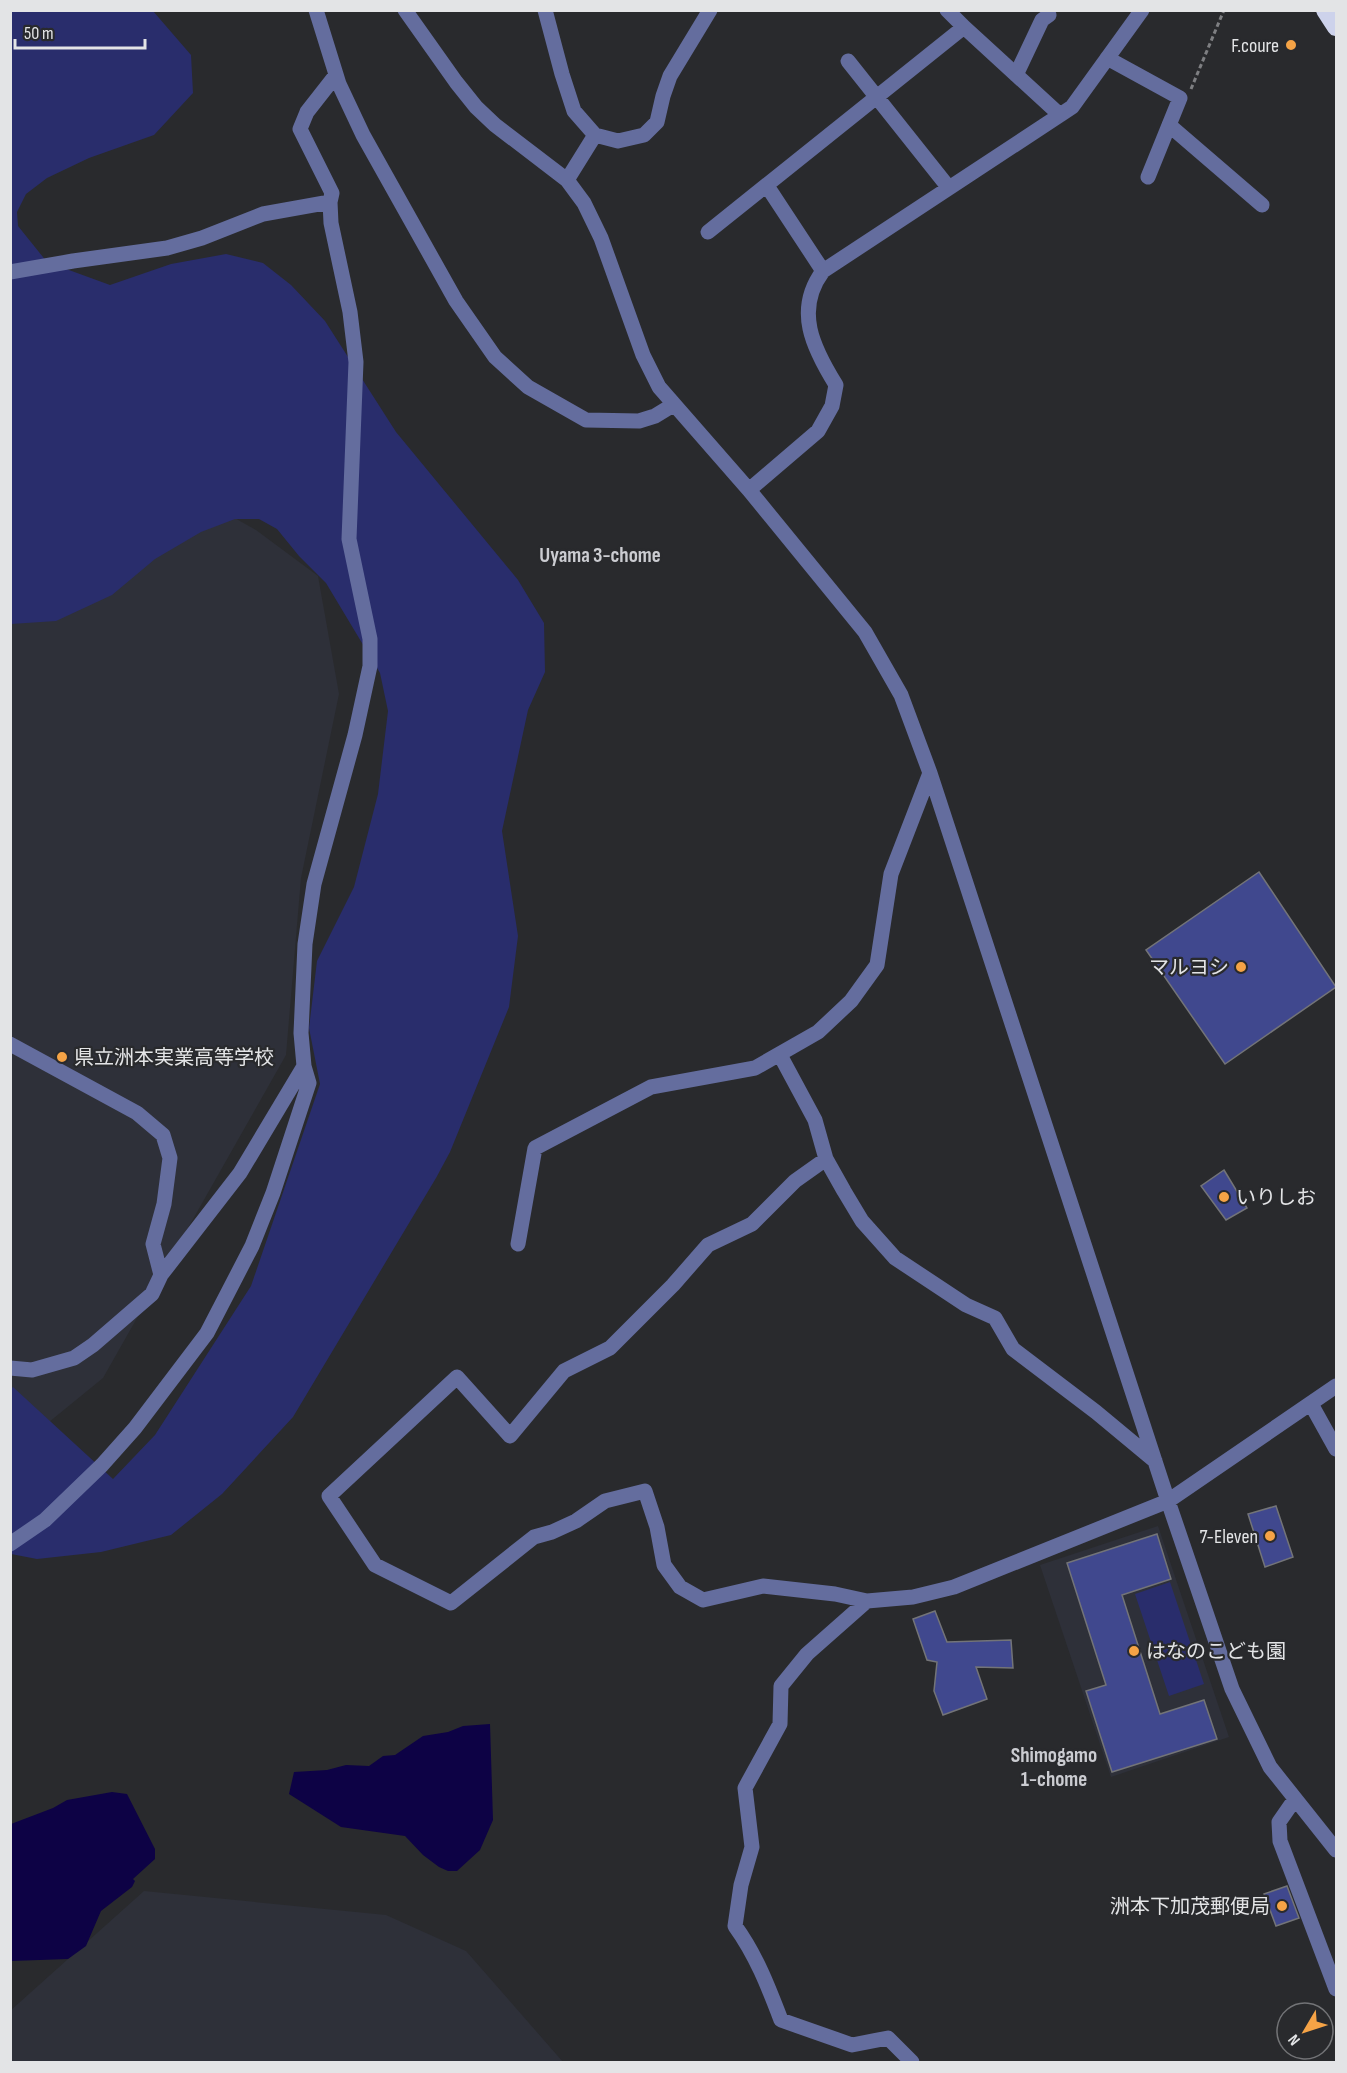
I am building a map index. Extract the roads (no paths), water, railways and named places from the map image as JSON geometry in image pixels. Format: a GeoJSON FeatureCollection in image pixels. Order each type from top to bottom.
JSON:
{"type":"FeatureCollection","features":[{"type":"Feature","properties":{"kind":"highway"},"geometry":{"type":"LineString","coordinates":[[1325,10],[1336,27]]}},
{"type":"Feature","properties":{"kind":"street"},"geometry":{"type":"LineString","coordinates":[[316,10],[339,84],[363,135],[456,301],[495,357],[528,387],[586,420],[639,421],[655,416],[673,405]]}},
{"type":"Feature","properties":{"kind":"street"},"geometry":{"type":"LineString","coordinates":[[405,10],[476,107],[495,125],[567,180],[594,221],[643,355],[659,387],[749,490],[865,632],[901,695],[930,773],[1168,1501],[1232,1689],[1270,1767],[1336,1850]]}},
{"type":"Feature","properties":{"kind":"street"},"geometry":{"type":"LineString","coordinates":[[545,10],[574,111],[594,135],[618,141],[644,135],[657,122],[670,76],[710,10]]}},
{"type":"Feature","properties":{"kind":"street"},"geometry":{"type":"LineString","coordinates":[[749,490],[818,431],[832,406],[836,385],[817,354],[809,325],[808,305],[813,285],[823,271],[1072,107],[1142,10]]}},
{"type":"Feature","properties":{"kind":"street"},"geometry":{"type":"LineString","coordinates":[[1016,75],[1042,20],[1049,15]]}},
{"type":"Feature","properties":{"kind":"street"},"geometry":{"type":"LineString","coordinates":[[708,232],[877,97],[956,17],[1060,115]]}},
{"type":"Feature","properties":{"kind":"street"},"geometry":{"type":"LineString","coordinates":[[1107,58],[1180,98],[1148,177]]}},
{"type":"Feature","properties":{"kind":"street"},"geometry":{"type":"LineString","coordinates":[[848,61],[949,188]]}},
{"type":"Feature","properties":{"kind":"street"},"geometry":{"type":"LineString","coordinates":[[10,1544],[45,1520],[102,1465],[135,1428],[207,1333],[252,1246],[273,1193],[309,1083],[304,1066],[301,1033],[304,955],[314,884],[355,735],[370,666],[370,639],[349,539],[356,362],[350,312],[331,224],[332,193],[300,129],[307,112],[336,75]]}},
{"type":"Feature","properties":{"kind":"street"},"geometry":{"type":"LineString","coordinates":[[1169,124],[1262,205]]}},
{"type":"Feature","properties":{"kind":"street"},"geometry":{"type":"LineString","coordinates":[[567,180],[594,135]]}},
{"type":"Feature","properties":{"kind":"street"},"geometry":{"type":"LineString","coordinates":[[767,186],[823,271]]}},
{"type":"Feature","properties":{"kind":"street"},"geometry":{"type":"LineString","coordinates":[[10,272],[167,248],[202,238],[263,214],[330,202]]}},
{"type":"Feature","properties":{"kind":"street"},"geometry":{"type":"LineString","coordinates":[[518,1244],[535,1148],[651,1087],[755,1068],[818,1032],[850,1001],[878,964],[891,874],[930,773]]}},
{"type":"Feature","properties":{"kind":"street"},"geometry":{"type":"LineString","coordinates":[[10,1044],[137,1113],[163,1135],[170,1158],[164,1204],[153,1244],[161,1275]]}},
{"type":"Feature","properties":{"kind":"street"},"geometry":{"type":"LineString","coordinates":[[780,1055],[815,1120],[826,1159],[862,1221],[895,1258],[966,1305],[995,1318],[1013,1349],[1096,1412],[1155,1461]]}},
{"type":"Feature","properties":{"kind":"street"},"geometry":{"type":"LineString","coordinates":[[10,1368],[32,1370],[74,1358],[93,1345],[152,1294],[161,1275],[240,1173],[304,1066]]}},
{"type":"Feature","properties":{"kind":"street"},"geometry":{"type":"LineString","coordinates":[[826,1159],[795,1181],[752,1224],[708,1245],[673,1285],[610,1348],[564,1371],[510,1436],[457,1377],[329,1496],[375,1566],[451,1603],[534,1537],[576,1521],[605,1501],[645,1491],[657,1527],[664,1565],[680,1587],[703,1600],[763,1586],[867,1601],[914,1597],[954,1587],[1168,1501],[1336,1386]]}},
{"type":"Feature","properties":{"kind":"street"},"geometry":{"type":"LineString","coordinates":[[1311,1404],[1336,1449]]}},
{"type":"Feature","properties":{"kind":"street"},"geometry":{"type":"LineString","coordinates":[[867,1601],[807,1654],[781,1686],[780,1724],[745,1788],[752,1847],[741,1885],[735,1926],[765,1977],[781,2020],[852,2045],[888,2038],[912,2062]]}},
{"type":"Feature","properties":{"kind":"street"},"geometry":{"type":"LineString","coordinates":[[1295,1799],[1279,1822],[1280,1841],[1336,1989]]}},
{"type":"Feature","properties":{"kind":"place","name":"F.coure"},"geometry":{"type":"Point","coordinates":[1291,45]}},
{"type":"Feature","properties":{"kind":"place","name":"マルヨシ"},"geometry":{"type":"Point","coordinates":[1241,967]}},
{"type":"Feature","properties":{"kind":"place","name":"県立洲本実業高等学校"},"geometry":{"type":"Point","coordinates":[62,1057]}},
{"type":"Feature","properties":{"kind":"place","name":"いりしお"},"geometry":{"type":"Point","coordinates":[1224,1197]}},
{"type":"Feature","properties":{"kind":"place","name":"7-Eleven"},"geometry":{"type":"Point","coordinates":[1270,1536]}},
{"type":"Feature","properties":{"kind":"place","name":"はなのこども園"},"geometry":{"type":"Point","coordinates":[1134,1651]}},
{"type":"Feature","properties":{"kind":"place","name":"洲本下加茂郵便局"},"geometry":{"type":"Point","coordinates":[1282,1906]}},
{"type":"Feature","properties":{"kind":"district","name":"Uyama 3-chome"},"geometry":{"type":"Point","coordinates":[600,555]}},
{"type":"Feature","properties":{"kind":"district","name":"Shimogamo 1-chome"},"geometry":{"type":"Point","coordinates":[1054,1767]}}]}
